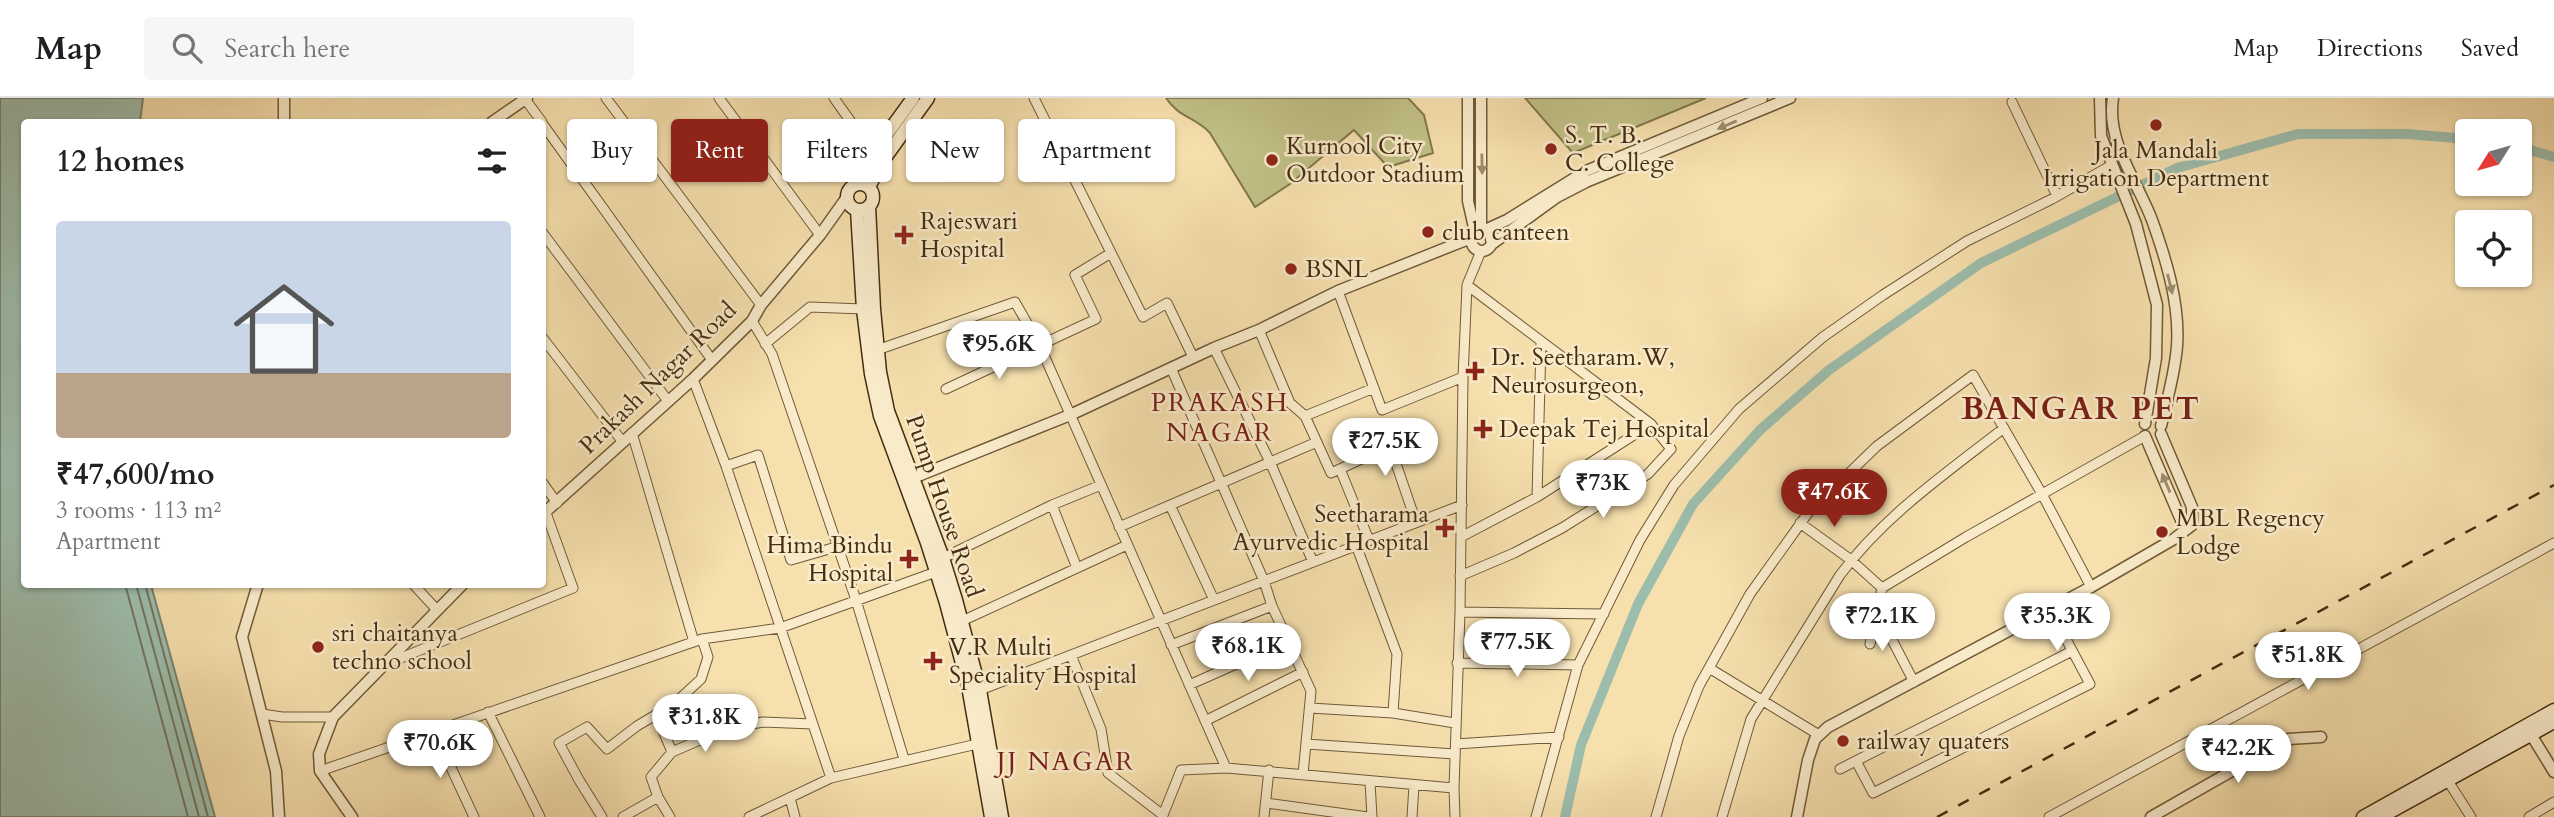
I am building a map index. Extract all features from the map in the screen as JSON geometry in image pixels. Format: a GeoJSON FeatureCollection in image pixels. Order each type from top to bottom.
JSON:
{"type":"FeatureCollection","features":[{"type":"Feature","properties":{"kind":"main road"},"geometry":{"type":"LineString","coordinates":[[892,127],[913,98]]}},
{"type":"Feature","properties":{"kind":"main road"},"geometry":{"type":"LineString","coordinates":[[863,208],[850,205],[847,197],[850,189],[863,186],[928,98]]}},
{"type":"Feature","properties":{"kind":"main road"},"geometry":{"type":"LineString","coordinates":[[863,186],[864,182]]}},
{"type":"Feature","properties":{"kind":"main road"},"geometry":{"type":"LineString","coordinates":[[863,186],[873,195],[863,208],[863,309],[871,374],[880,416],[908,480],[968,686],[991,817]]}},
{"type":"Feature","properties":{"kind":"main road","name":"Pump House Road"},"geometry":{"type":"LineString","coordinates":[[863,208],[877,350],[888,411],[908,480],[943,558],[962,621],[980,690],[1002,817]]}},
{"type":"Feature","properties":{"kind":"main road"},"geometry":{"type":"LineString","coordinates":[[2363,817],[2380,815],[2448,781],[2529,730],[2554,710]]}},
{"type":"Feature","properties":{"kind":"main road"},"geometry":{"type":"LineString","coordinates":[[2380,815],[2529,730],[2554,722]]}},
{"type":"Feature","properties":{"kind":"street"},"geometry":{"type":"LineString","coordinates":[[284,98],[284,119]]}},
{"type":"Feature","properties":{"kind":"street"},"geometry":{"type":"LineString","coordinates":[[496,119],[526,98],[539,119]]}},
{"type":"Feature","properties":{"kind":"street"},"geometry":{"type":"LineString","coordinates":[[606,98],[761,305]]}},
{"type":"Feature","properties":{"kind":"street"},"geometry":{"type":"LineString","coordinates":[[719,98],[820,235]]}},
{"type":"Feature","properties":{"kind":"street"},"geometry":{"type":"LineString","coordinates":[[834,98],[849,119]]}},
{"type":"Feature","properties":{"kind":"street"},"geometry":{"type":"LineString","coordinates":[[1034,98],[1143,317],[1167,303],[1193,357]]}},
{"type":"Feature","properties":{"kind":"street"},"geometry":{"type":"LineString","coordinates":[[1468,98],[1468,201],[1478,232]]}},
{"type":"Feature","properties":{"kind":"street"},"geometry":{"type":"LineString","coordinates":[[1481,98],[1478,232],[1472,245],[1480,251],[1488,250],[1492,244],[1558,197],[1586,182],[1790,98]]}},
{"type":"Feature","properties":{"kind":"street"},"geometry":{"type":"LineString","coordinates":[[908,480],[1070,415],[1193,357],[1259,330],[1338,291],[1507,220],[1586,171],[1762,98]]}},
{"type":"Feature","properties":{"kind":"street"},"geometry":{"type":"LineString","coordinates":[[2100,98],[2101,136],[2137,224],[2157,305],[2156,358],[2145,430],[2181,520],[2192,525]]}},
{"type":"Feature","properties":{"kind":"street"},"geometry":{"type":"LineString","coordinates":[[2113,98],[2113,132],[2151,219],[2169,279],[2178,324],[2177,349],[2161,430]]}},
{"type":"Feature","properties":{"kind":"street"},"geometry":{"type":"LineString","coordinates":[[2012,102],[2057,196]]}},
{"type":"Feature","properties":{"kind":"street"},"geometry":{"type":"LineString","coordinates":[[546,129],[712,360]]}},
{"type":"Feature","properties":{"kind":"street"},"geometry":{"type":"LineString","coordinates":[[1536,817],[1578,665],[1640,540],[1674,485],[1739,409],[1823,337],[1883,295],[1967,241],[2112,165]]}},
{"type":"Feature","properties":{"kind":"street","name":"Prakash Nagar Road"},"geometry":{"type":"LineString","coordinates":[[546,512],[693,379],[752,321],[761,305],[820,235],[847,197]]}},
{"type":"Feature","properties":{"kind":"street"},"geometry":{"type":"LineString","coordinates":[[1478,232],[1492,237],[1492,244]]}},
{"type":"Feature","properties":{"kind":"street"},"geometry":{"type":"LineString","coordinates":[[546,237],[668,401]]}},
{"type":"Feature","properties":{"kind":"street"},"geometry":{"type":"LineString","coordinates":[[1455,817],[1462,377],[1467,285],[1480,251]]}},
{"type":"Feature","properties":{"kind":"street"},"geometry":{"type":"LineString","coordinates":[[946,389],[1096,318],[1074,275],[1111,253]]}},
{"type":"Feature","properties":{"kind":"street"},"geometry":{"type":"LineString","coordinates":[[1460,576],[1514,553],[1562,528],[1648,474],[1671,449],[1651,424],[1467,285]]}},
{"type":"Feature","properties":{"kind":"street"},"geometry":{"type":"LineString","coordinates":[[1338,291],[1382,410],[1462,377]]}},
{"type":"Feature","properties":{"kind":"street"},"geometry":{"type":"LineString","coordinates":[[877,350],[1015,302],[1040,346],[1226,768]]}},
{"type":"Feature","properties":{"kind":"street"},"geometry":{"type":"LineString","coordinates":[[765,344],[810,307],[863,309]]}},
{"type":"Feature","properties":{"kind":"street"},"geometry":{"type":"LineString","coordinates":[[752,321],[772,354],[856,600],[904,760]]}},
{"type":"Feature","properties":{"kind":"street"},"geometry":{"type":"LineString","coordinates":[[1259,330],[1290,403],[1305,415],[1331,473],[1390,446],[1416,522]]}},
{"type":"Feature","properties":{"kind":"street"},"geometry":{"type":"LineString","coordinates":[[546,342],[622,441]]}},
{"type":"Feature","properties":{"kind":"street"},"geometry":{"type":"LineString","coordinates":[[1537,497],[1541,343]]}},
{"type":"Feature","properties":{"kind":"street"},"geometry":{"type":"LineString","coordinates":[[1214,348],[1270,462],[1313,562]]}},
{"type":"Feature","properties":{"kind":"street"},"geometry":{"type":"LineString","coordinates":[[1171,369],[1311,691],[1303,774]]}},
{"type":"Feature","properties":{"kind":"street"},"geometry":{"type":"LineString","coordinates":[[1656,817],[1679,736],[1709,668],[1750,594],[1800,523],[1877,446],[1973,375],[2042,494],[2091,587]]}},
{"type":"Feature","properties":{"kind":"street"},"geometry":{"type":"LineString","coordinates":[[693,379],[726,466],[831,778]]}},
{"type":"Feature","properties":{"kind":"street"},"geometry":{"type":"LineString","coordinates":[[1305,415],[1374,388]]}},
{"type":"Feature","properties":{"kind":"street"},"geometry":{"type":"LineString","coordinates":[[1870,645],[1882,587],[2090,468],[2145,430],[2153,421],[2161,430],[2192,507],[2192,525]]}},
{"type":"Feature","properties":{"kind":"street"},"geometry":{"type":"LineString","coordinates":[[1461,537],[1537,497],[1651,424]]}},
{"type":"Feature","properties":{"kind":"street"},"geometry":{"type":"LineString","coordinates":[[1722,817],[1751,719],[1851,560],[1903,507],[2004,428]]}},
{"type":"Feature","properties":{"kind":"street"},"geometry":{"type":"LineString","coordinates":[[602,817],[559,743],[587,727],[607,749],[637,726],[674,704],[701,679],[708,657],[698,640],[632,433]]}},
{"type":"Feature","properties":{"kind":"street"},"geometry":{"type":"LineString","coordinates":[[1119,527],[1317,442]]}},
{"type":"Feature","properties":{"kind":"street"},"geometry":{"type":"LineString","coordinates":[[726,466],[758,455],[791,561],[836,547]]}},
{"type":"Feature","properties":{"kind":"street"},"geometry":{"type":"LineString","coordinates":[[1340,469],[1369,540]]}},
{"type":"Feature","properties":{"kind":"street"},"geometry":{"type":"LineString","coordinates":[[320,771],[698,640],[780,628],[936,572],[943,558],[1052,505],[1101,485]]}},
{"type":"Feature","properties":{"kind":"street"},"geometry":{"type":"LineString","coordinates":[[546,488],[557,503]]}},
{"type":"Feature","properties":{"kind":"street"},"geometry":{"type":"LineString","coordinates":[[1052,505],[1077,568]]}},
{"type":"Feature","properties":{"kind":"street"},"geometry":{"type":"LineString","coordinates":[[1170,505],[1214,600]]}},
{"type":"Feature","properties":{"kind":"street"},"geometry":{"type":"LineString","coordinates":[[980,690],[1462,505]]}},
{"type":"Feature","properties":{"kind":"street"},"geometry":{"type":"LineString","coordinates":[[380,666],[573,589],[546,519]]}},
{"type":"Feature","properties":{"kind":"street"},"geometry":{"type":"LineString","coordinates":[[1800,523],[1851,560],[1882,587]]}},
{"type":"Feature","properties":{"kind":"street"},"geometry":{"type":"LineString","coordinates":[[1797,817],[1815,739],[1828,727],[2091,587],[2174,540],[2192,525]]}},
{"type":"Feature","properties":{"kind":"street"},"geometry":{"type":"LineString","coordinates":[[2049,817],[2554,543]]}},
{"type":"Feature","properties":{"kind":"street"},"geometry":{"type":"LineString","coordinates":[[962,621],[1128,545]]}},
{"type":"Feature","properties":{"kind":"street"},"geometry":{"type":"LineString","coordinates":[[1356,545],[1397,654],[1393,713]]}},
{"type":"Feature","properties":{"kind":"street"},"geometry":{"type":"LineString","coordinates":[[257,588],[242,637],[276,771],[279,817]]}},
{"type":"Feature","properties":{"kind":"street"},"geometry":{"type":"LineString","coordinates":[[417,588],[436,610]]}},
{"type":"Feature","properties":{"kind":"street"},"geometry":{"type":"LineString","coordinates":[[352,817],[320,771],[319,754],[333,717],[459,588]]}},
{"type":"Feature","properties":{"kind":"street"},"geometry":{"type":"LineString","coordinates":[[1171,645],[1272,606]]}},
{"type":"Feature","properties":{"kind":"street"},"geometry":{"type":"LineString","coordinates":[[1856,761],[1874,793],[2090,684],[2050,609]]}},
{"type":"Feature","properties":{"kind":"street"},"geometry":{"type":"LineString","coordinates":[[1877,611],[1914,682]]}},
{"type":"Feature","properties":{"kind":"street"},"geometry":{"type":"LineString","coordinates":[[1460,612],[1604,614]]}},
{"type":"Feature","properties":{"kind":"street"},"geometry":{"type":"LineString","coordinates":[[1189,685],[1288,641]]}},
{"type":"Feature","properties":{"kind":"street"},"geometry":{"type":"LineString","coordinates":[[1840,769],[2072,651]]}},
{"type":"Feature","properties":{"kind":"street"},"geometry":{"type":"LineString","coordinates":[[1071,655],[1101,729],[1108,773],[1163,815],[1181,770],[1226,768],[1454,788]]}},
{"type":"Feature","properties":{"kind":"street"},"geometry":{"type":"LineString","coordinates":[[1457,663],[1578,665]]}},
{"type":"Feature","properties":{"kind":"street"},"geometry":{"type":"LineString","coordinates":[[1709,668],[1819,735]]}},
{"type":"Feature","properties":{"kind":"street"},"geometry":{"type":"LineString","coordinates":[[1205,720],[1303,673]]}},
{"type":"Feature","properties":{"kind":"street"},"geometry":{"type":"LineString","coordinates":[[1310,708],[1393,713],[1455,723]]}},
{"type":"Feature","properties":{"kind":"street"},"geometry":{"type":"LineString","coordinates":[[488,712],[540,817]]}},
{"type":"Feature","properties":{"kind":"street"},"geometry":{"type":"LineString","coordinates":[[262,714],[282,717],[333,717]]}},
{"type":"Feature","properties":{"kind":"street"},"geometry":{"type":"LineString","coordinates":[[656,714],[672,752]]}},
{"type":"Feature","properties":{"kind":"street"},"geometry":{"type":"LineString","coordinates":[[670,817],[658,797],[651,777],[672,752],[725,729],[763,723],[813,724]]}},
{"type":"Feature","properties":{"kind":"street"},"geometry":{"type":"LineString","coordinates":[[2529,730],[2554,772]]}},
{"type":"Feature","properties":{"kind":"street"},"geometry":{"type":"LineString","coordinates":[[434,731],[474,817]]}},
{"type":"Feature","properties":{"kind":"street"},"geometry":{"type":"LineString","coordinates":[[1306,744],[1455,749],[1559,737]]}},
{"type":"Feature","properties":{"kind":"street"},"geometry":{"type":"LineString","coordinates":[[2155,816],[2288,739],[2321,737]]}},
{"type":"Feature","properties":{"kind":"street"},"geometry":{"type":"LineString","coordinates":[[749,817],[831,778],[977,744]]}},
{"type":"Feature","properties":{"kind":"street"},"geometry":{"type":"LineString","coordinates":[[1264,817],[1269,771]]}},
{"type":"Feature","properties":{"kind":"street"},"geometry":{"type":"LineString","coordinates":[[2448,781],[2471,817]]}},
{"type":"Feature","properties":{"kind":"street"},"geometry":{"type":"LineString","coordinates":[[1266,803],[1370,817],[1370,782]]}},
{"type":"Feature","properties":{"kind":"street"},"geometry":{"type":"LineString","coordinates":[[1412,817],[1413,785]]}},
{"type":"Feature","properties":{"kind":"street"},"geometry":{"type":"LineString","coordinates":[[623,817],[658,797]]}},
{"type":"Feature","properties":{"kind":"street"},"geometry":{"type":"LineString","coordinates":[[790,798],[796,817]]}},
{"type":"Feature","properties":{"kind":"street"},"geometry":{"type":"LineString","coordinates":[[2529,817],[2554,802]]}},
{"type":"Feature","properties":{"kind":"green space","name":"Kurnool City Outdoor Stadium"},"geometry":{"type":"Polygon","coordinates":[[[1166,98],[1408,98],[1424,115],[1433,153],[1388,167],[1354,130],[1290,184],[1255,207],[1210,133],[1176,110],[1166,98]]]}},
{"type":"Feature","properties":{"kind":"green space"},"geometry":{"type":"Polygon","coordinates":[[[1525,98],[1706,98],[1573,153],[1525,98]]]}},
{"type":"Feature","properties":{"kind":"water"},"geometry":{"type":"Polygon","coordinates":[[[0,98],[143,98],[140,119],[21,119],[21,588],[152,588],[215,817],[0,817],[0,98]]]}},
{"type":"Feature","properties":{"kind":"waterway"},"geometry":{"type":"LineString","coordinates":[[1565,817],[1581,745],[1638,604],[1693,504],[1761,429],[1829,370],[1981,263],[2177,168],[2298,134],[2406,134],[2455,138]]}},
{"type":"Feature","properties":{"kind":"waterway"},"geometry":{"type":"LineString","coordinates":[[2532,151],[2554,157]]}},
{"type":"Feature","properties":{"kind":"railway"},"geometry":{"type":"LineString","coordinates":[[1937,817],[2554,485]]}},
{"type":"Feature","properties":{"kind":"place","name":"Jala Mandali Irrigation Department"},"geometry":{"type":"Point","coordinates":[2156,125]}},
{"type":"Feature","properties":{"kind":"place","name":"S. T. B. C. College"},"geometry":{"type":"Point","coordinates":[1551,149]}},
{"type":"Feature","properties":{"kind":"place","name":"Kurnool City Outdoor Stadium"},"geometry":{"type":"Point","coordinates":[1272,160]}},
{"type":"Feature","properties":{"kind":"place","name":"club canteen"},"geometry":{"type":"Point","coordinates":[1428,232]}},
{"type":"Feature","properties":{"kind":"place","name":"Rajeswari Hospital"},"geometry":{"type":"Point","coordinates":[904,235]}},
{"type":"Feature","properties":{"kind":"place","name":"BSNL"},"geometry":{"type":"Point","coordinates":[1291,269]}},
{"type":"Feature","properties":{"kind":"place","name":"Dr. Seetharam.W, Neurosurgeon,"},"geometry":{"type":"Point","coordinates":[1475,371]}},
{"type":"Feature","properties":{"kind":"place","name":"Deepak Tej Hospital"},"geometry":{"type":"Point","coordinates":[1483,429]}},
{"type":"Feature","properties":{"kind":"place","name":"Seetharama Ayurvedic Hospital"},"geometry":{"type":"Point","coordinates":[1445,528]}},
{"type":"Feature","properties":{"kind":"place","name":"MBL Regency Lodge"},"geometry":{"type":"Point","coordinates":[2162,532]}},
{"type":"Feature","properties":{"kind":"place","name":"Hima Bindu Hospital"},"geometry":{"type":"Point","coordinates":[909,559]}},
{"type":"Feature","properties":{"kind":"place","name":"sri chaitanya techno school"},"geometry":{"type":"Point","coordinates":[318,647]}},
{"type":"Feature","properties":{"kind":"place","name":"V.R Multi Speciality Hospital"},"geometry":{"type":"Point","coordinates":[933,661]}},
{"type":"Feature","properties":{"kind":"place","name":"railway quaters"},"geometry":{"type":"Point","coordinates":[1843,741]}},
{"type":"Feature","properties":{"kind":"district","name":"BANGAR PET"},"geometry":{"type":"Point","coordinates":[2081,409]}},
{"type":"Feature","properties":{"kind":"district","name":"PRAKASH NAGAR"},"geometry":{"type":"Point","coordinates":[1220,417]}},
{"type":"Feature","properties":{"kind":"district","name":"JJ NAGAR"},"geometry":{"type":"Point","coordinates":[1066,761]}}]}
